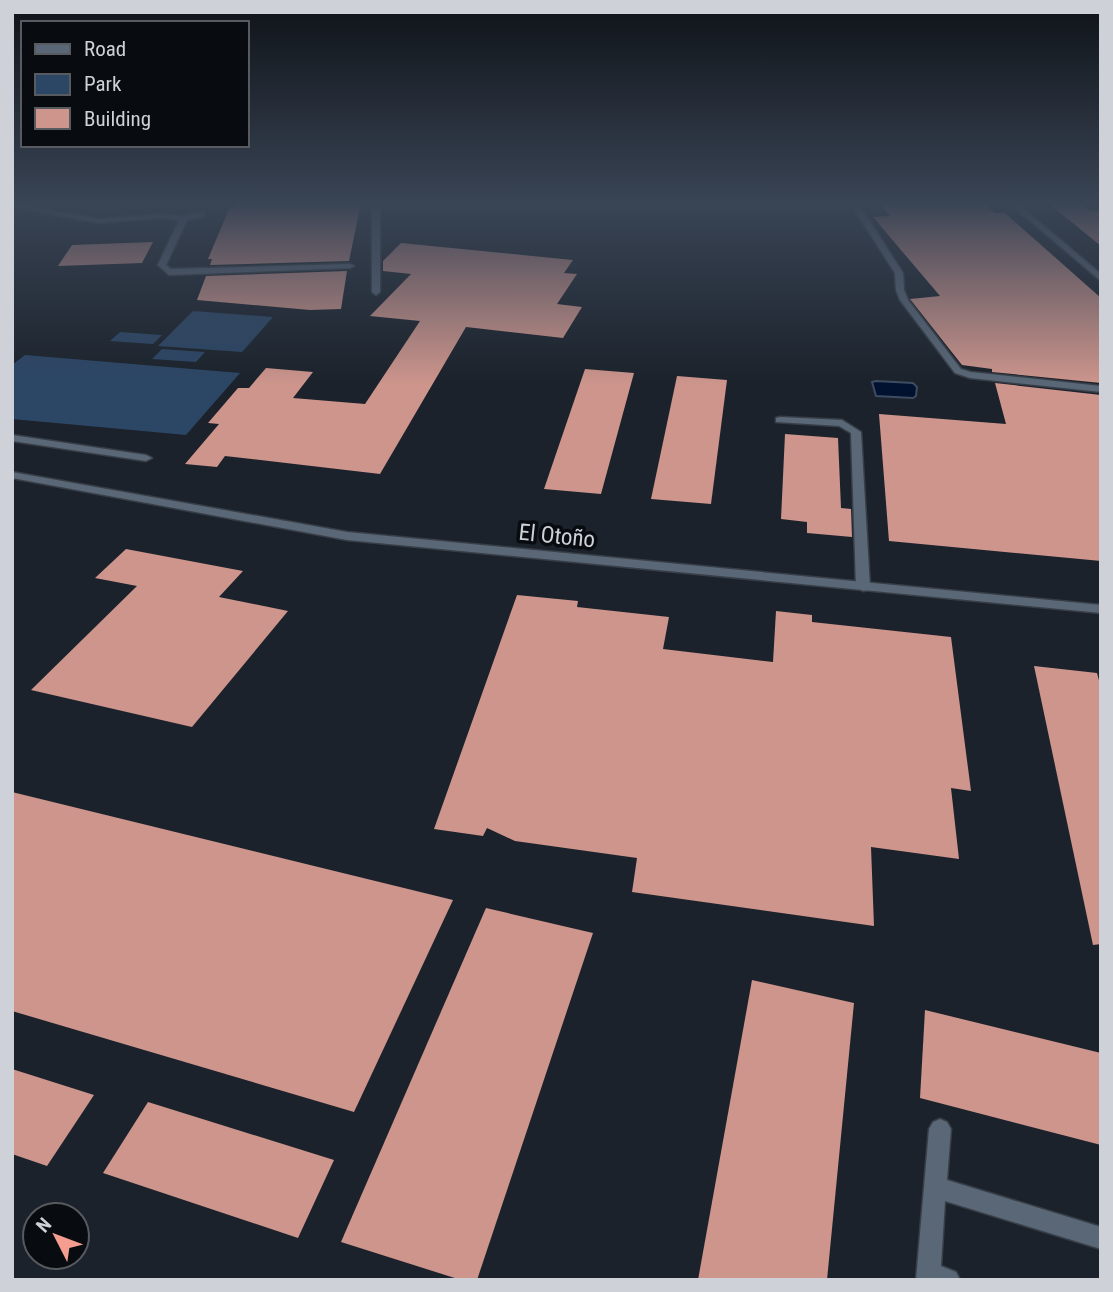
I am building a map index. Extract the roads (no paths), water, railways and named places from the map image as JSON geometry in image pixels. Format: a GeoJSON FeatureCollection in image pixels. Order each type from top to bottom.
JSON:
{"type":"FeatureCollection","features":[{"type":"Feature","properties":{"kind":"street"},"geometry":{"type":"LineString","coordinates":[[163,263],[169,272],[351,266]]}},
{"type":"Feature","properties":{"kind":"street"},"geometry":{"type":"LineString","coordinates":[[376,263],[376,292]]}},
{"type":"Feature","properties":{"kind":"street"},"geometry":{"type":"LineString","coordinates":[[893,263],[899,273],[900,290],[904,300],[958,371],[970,375],[1101,389]]}},
{"type":"Feature","properties":{"kind":"street"},"geometry":{"type":"LineString","coordinates":[[1083,263],[1101,279]]}},
{"type":"Feature","properties":{"kind":"street"},"geometry":{"type":"LineString","coordinates":[[780,420],[842,423],[856,432],[863,587]]}},
{"type":"Feature","properties":{"kind":"street"},"geometry":{"type":"LineString","coordinates":[[12,438],[146,458]]}},
{"type":"Feature","properties":{"kind":"street","name":"El Otoño"},"geometry":{"type":"LineString","coordinates":[[12,475],[335,534],[1101,609]]}},
{"type":"Feature","properties":{"kind":"street"},"geometry":{"type":"LineString","coordinates":[[935,1278],[940,1129]]}},
{"type":"Feature","properties":{"kind":"street"},"geometry":{"type":"LineString","coordinates":[[936,1187],[1101,1238]]}}]}
